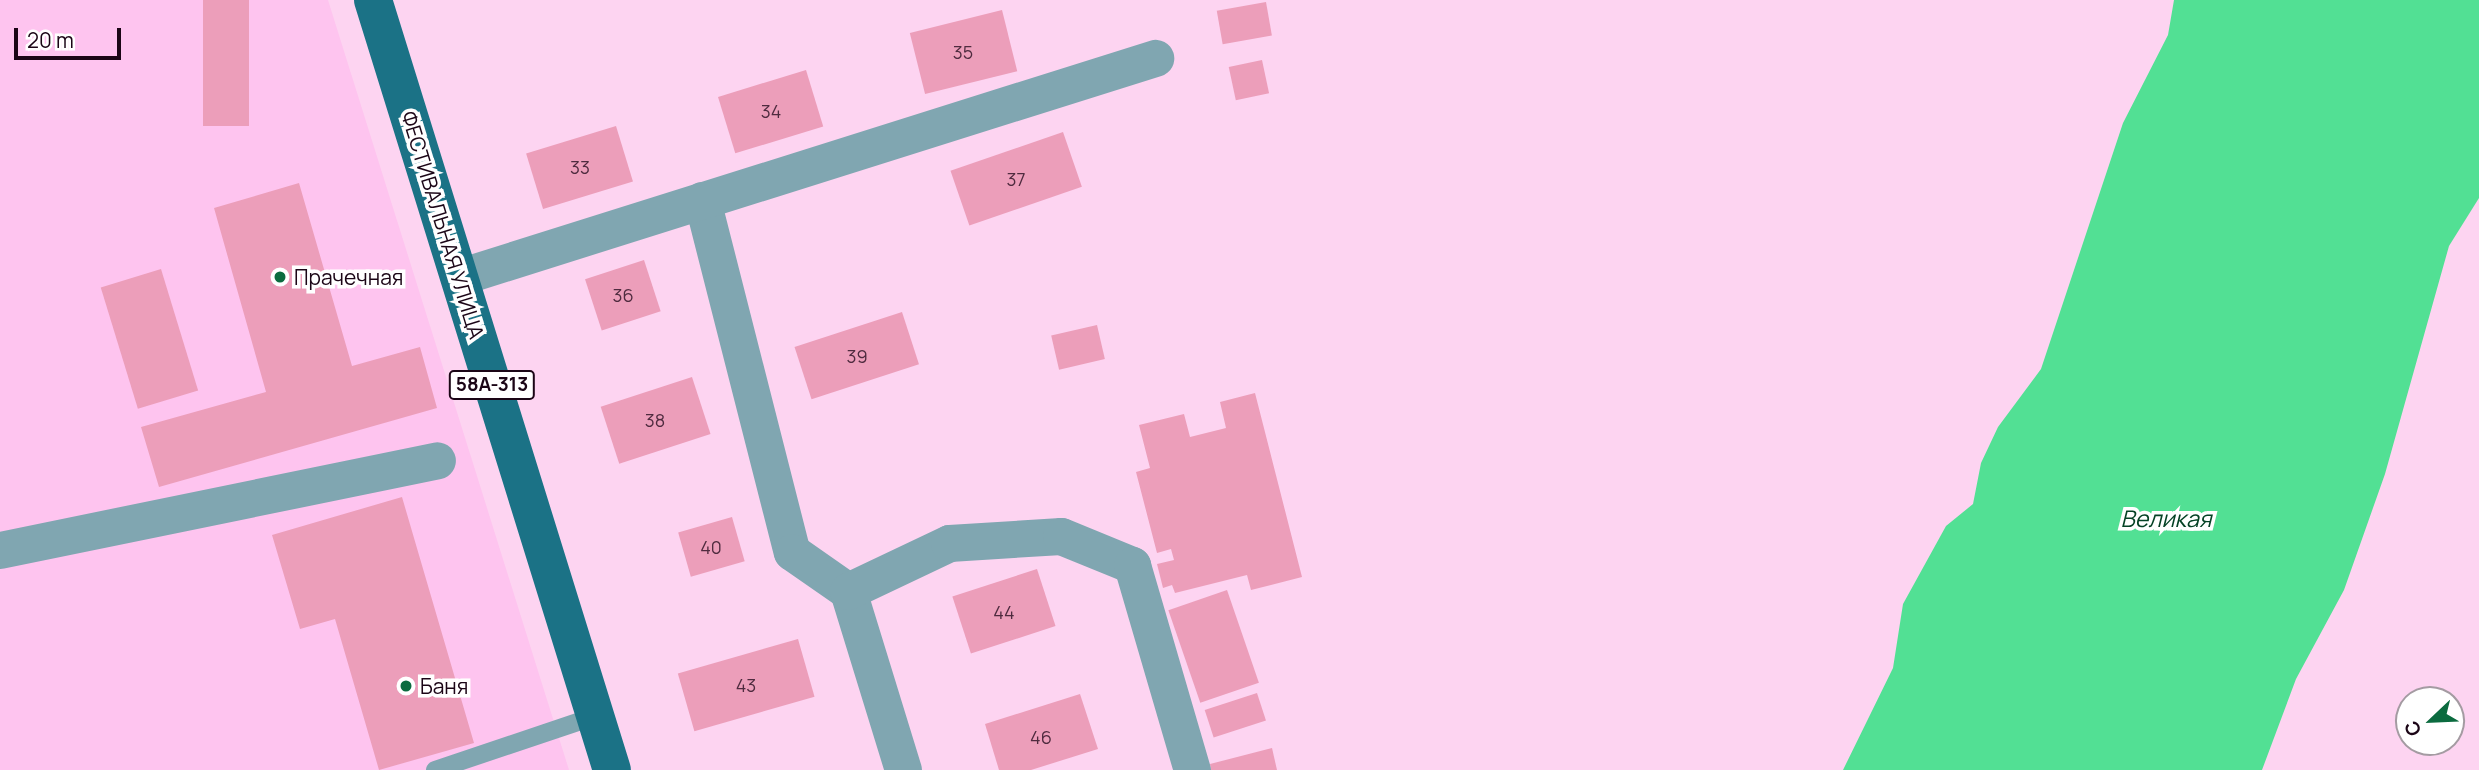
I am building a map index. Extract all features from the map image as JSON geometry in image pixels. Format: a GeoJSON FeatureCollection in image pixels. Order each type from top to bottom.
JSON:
{"type":"FeatureCollection","features":[{"type":"Feature","properties":{"kind":"main road","name":"ФЕСТИВАЛЬНАЯ УЛИЦА"},"geometry":{"type":"LineString","coordinates":[[373,0],[612,770]]}},
{"type":"Feature","properties":{"kind":"street"},"geometry":{"type":"LineString","coordinates":[[459,276],[1155,58]]}},
{"type":"Feature","properties":{"kind":"street"},"geometry":{"type":"LineString","coordinates":[[702,200],[792,552],[848,591],[903,770]]}},
{"type":"Feature","properties":{"kind":"street"},"geometry":{"type":"LineString","coordinates":[[0,550],[437,460]]}},
{"type":"Feature","properties":{"kind":"street"},"geometry":{"type":"LineString","coordinates":[[848,591],[949,543],[1061,536],[1132,565],[1192,770]]}},
{"type":"Feature","properties":{"kind":"lane"},"geometry":{"type":"LineString","coordinates":[[435,770],[595,716]]}},
{"type":"Feature","properties":{"kind":"shaded area"},"geometry":{"type":"Polygon","coordinates":[[[0,0],[328,0],[569,770],[0,770],[0,0]]]}},
{"type":"Feature","properties":{"kind":"water","name":"Великая"},"geometry":{"type":"Polygon","coordinates":[[[2174,0],[2479,0],[2479,198],[2449,246],[2385,474],[2344,590],[2296,679],[2262,770],[1843,770],[1893,668],[1903,604],[1946,526],[1973,504],[1981,463],[1998,427],[2041,369],[2123,123],[2168,35],[2174,0]]]}},
{"type":"Feature","properties":{"kind":"building"},"geometry":{"type":"Polygon","coordinates":[[[203,0],[249,0],[249,126],[203,126],[203,0]]]}},
{"type":"Feature","properties":{"kind":"building"},"geometry":{"type":"Polygon","coordinates":[[[1266,2],[1272,35],[1223,44],[1217,11],[1266,2]]]}},
{"type":"Feature","properties":{"kind":"building"},"geometry":{"type":"Polygon","coordinates":[[[1002,10],[1017,71],[925,94],[910,33],[1002,10]]]}},
{"type":"Feature","properties":{"kind":"building"},"geometry":{"type":"Polygon","coordinates":[[[1262,60],[1269,93],[1236,100],[1229,67],[1262,60]]]}},
{"type":"Feature","properties":{"kind":"building"},"geometry":{"type":"Polygon","coordinates":[[[806,70],[823,126],[735,153],[718,97],[806,70]]]}},
{"type":"Feature","properties":{"kind":"building"},"geometry":{"type":"Polygon","coordinates":[[[616,126],[633,181],[543,209],[526,153],[616,126]]]}},
{"type":"Feature","properties":{"kind":"building"},"geometry":{"type":"Polygon","coordinates":[[[1063,132],[1082,187],[969,226],[950,171],[1063,132]]]}},
{"type":"Feature","properties":{"kind":"building","name":"Прачечная"},"geometry":{"type":"Polygon","coordinates":[[[299,183],[352,366],[420,347],[437,408],[159,487],[141,427],[266,392],[214,208],[299,183]]]}},
{"type":"Feature","properties":{"kind":"building"},"geometry":{"type":"Polygon","coordinates":[[[644,260],[661,311],[602,331],[585,279],[644,260]]]}},
{"type":"Feature","properties":{"kind":"building"},"geometry":{"type":"Polygon","coordinates":[[[161,269],[198,390],[138,409],[101,287],[161,269]]]}},
{"type":"Feature","properties":{"kind":"building"},"geometry":{"type":"Polygon","coordinates":[[[902,312],[919,364],[812,399],[795,347],[902,312]]]}},
{"type":"Feature","properties":{"kind":"building"},"geometry":{"type":"Polygon","coordinates":[[[1097,325],[1105,359],[1059,370],[1051,336],[1097,325]]]}},
{"type":"Feature","properties":{"kind":"building"},"geometry":{"type":"Polygon","coordinates":[[[692,377],[711,434],[619,464],[601,407],[692,377]]]}},
{"type":"Feature","properties":{"kind":"building"},"geometry":{"type":"Polygon","coordinates":[[[1255,393],[1302,577],[1251,590],[1247,575],[1175,593],[1172,585],[1163,588],[1157,564],[1174,560],[1171,549],[1157,553],[1136,472],[1150,468],[1139,425],[1184,414],[1190,437],[1226,428],[1220,402],[1255,393]]]}},
{"type":"Feature","properties":{"kind":"building","name":"Баня"},"geometry":{"type":"Polygon","coordinates":[[[402,497],[474,743],[379,770],[335,619],[300,629],[272,535],[402,497]]]}},
{"type":"Feature","properties":{"kind":"building"},"geometry":{"type":"Polygon","coordinates":[[[732,517],[745,561],[691,577],[678,532],[732,517]]]}},
{"type":"Feature","properties":{"kind":"building"},"geometry":{"type":"Polygon","coordinates":[[[1037,569],[1056,626],[971,654],[952,597],[1037,569]]]}},
{"type":"Feature","properties":{"kind":"building"},"geometry":{"type":"Polygon","coordinates":[[[1227,590],[1259,683],[1200,703],[1168,610],[1227,590]]]}},
{"type":"Feature","properties":{"kind":"building"},"geometry":{"type":"Polygon","coordinates":[[[798,639],[815,697],[694,731],[678,673],[798,639]]]}},
{"type":"Feature","properties":{"kind":"building"},"geometry":{"type":"Polygon","coordinates":[[[1257,693],[1266,721],[1214,738],[1205,710],[1257,693]]]}},
{"type":"Feature","properties":{"kind":"building"},"geometry":{"type":"Polygon","coordinates":[[[1080,694],[1098,749],[1031,770],[999,770],[985,724],[1080,694]]]}},
{"type":"Feature","properties":{"kind":"building"},"geometry":{"type":"Polygon","coordinates":[[[1272,748],[1277,770],[1211,770],[1210,764],[1272,748]]]}},
{"type":"Feature","properties":{"kind":"place","name":"Прачечная"},"geometry":{"type":"Point","coordinates":[280,277]}},
{"type":"Feature","properties":{"kind":"place","name":"Баня"},"geometry":{"type":"Point","coordinates":[406,686]}}]}
